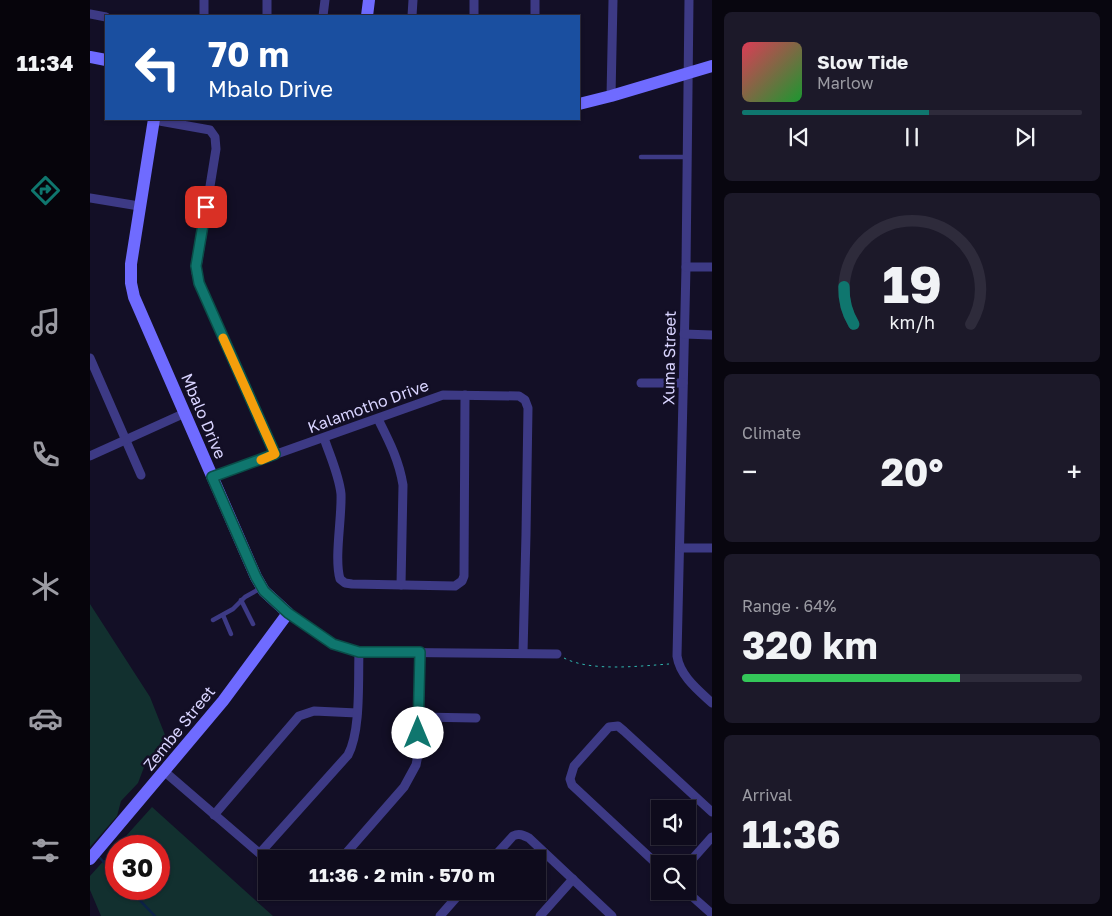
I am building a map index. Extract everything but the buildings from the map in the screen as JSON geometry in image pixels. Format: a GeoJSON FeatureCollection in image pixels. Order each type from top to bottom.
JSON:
{"type":"FeatureCollection","features":[{"type":"Feature","properties":{"kind":"street"},"geometry":{"type":"LineString","coordinates":[[204,0],[204,15]]}},
{"type":"Feature","properties":{"kind":"street"},"geometry":{"type":"LineString","coordinates":[[267,0],[267,15]]}},
{"type":"Feature","properties":{"kind":"street"},"geometry":{"type":"LineString","coordinates":[[323,15],[325,0]]}},
{"type":"Feature","properties":{"kind":"street"},"geometry":{"type":"LineString","coordinates":[[367,15],[370,0]]}},
{"type":"Feature","properties":{"kind":"street"},"geometry":{"type":"LineString","coordinates":[[412,15],[413,0]]}},
{"type":"Feature","properties":{"kind":"street"},"geometry":{"type":"LineString","coordinates":[[474,0],[474,15]]}},
{"type":"Feature","properties":{"kind":"street"},"geometry":{"type":"LineString","coordinates":[[535,0],[535,15]]}},
{"type":"Feature","properties":{"kind":"street"},"geometry":{"type":"LineString","coordinates":[[611,96],[613,0]]}},
{"type":"Feature","properties":{"kind":"street","name":"Xuma Street"},"geometry":{"type":"LineString","coordinates":[[689,0],[681,548],[677,652],[684,674],[712,703]]}},
{"type":"Feature","properties":{"kind":"street"},"geometry":{"type":"LineString","coordinates":[[90,14],[105,17]]}},
{"type":"Feature","properties":{"kind":"street"},"geometry":{"type":"LineString","coordinates":[[90,57],[105,60]]}},
{"type":"Feature","properties":{"kind":"street"},"geometry":{"type":"LineString","coordinates":[[580,104],[712,66]]}},
{"type":"Feature","properties":{"kind":"street","name":"Mbalo Drive"},"geometry":{"type":"LineString","coordinates":[[154,120],[131,264],[133,290],[137,304],[262,588],[288,613],[333,644],[359,652],[557,654]]}},
{"type":"Feature","properties":{"kind":"street"},"geometry":{"type":"LineString","coordinates":[[159,120],[210,130],[215,137],[216,149],[196,273],[275,454]]}},
{"type":"Feature","properties":{"kind":"street"},"geometry":{"type":"LineString","coordinates":[[90,198],[139,206]]}},
{"type":"Feature","properties":{"kind":"street"},"geometry":{"type":"LineString","coordinates":[[686,267],[712,267]]}},
{"type":"Feature","properties":{"kind":"street"},"geometry":{"type":"LineString","coordinates":[[684,334],[712,335]]}},
{"type":"Feature","properties":{"kind":"street"},"geometry":{"type":"LineString","coordinates":[[90,358],[141,475]]}},
{"type":"Feature","properties":{"kind":"street"},"geometry":{"type":"LineString","coordinates":[[641,383],[683,383]]}},
{"type":"Feature","properties":{"kind":"street","name":"Kalamotho Drive"},"geometry":{"type":"LineString","coordinates":[[212,477],[443,395],[514,395],[522,398],[527,404],[523,653]]}},
{"type":"Feature","properties":{"kind":"street"},"geometry":{"type":"LineString","coordinates":[[324,438],[340,484],[339,577],[345,583],[352,584],[455,586],[462,581],[464,576],[464,395]]}},
{"type":"Feature","properties":{"kind":"street"},"geometry":{"type":"LineString","coordinates":[[90,456],[185,414]]}},
{"type":"Feature","properties":{"kind":"street"},"geometry":{"type":"LineString","coordinates":[[378,418],[396,455],[401,471],[401,585]]}},
{"type":"Feature","properties":{"kind":"street"},"geometry":{"type":"LineString","coordinates":[[681,548],[712,548]]}},
{"type":"Feature","properties":{"kind":"street","name":"Zembe Street"},"geometry":{"type":"LineString","coordinates":[[90,859],[223,701],[288,613]]}},
{"type":"Feature","properties":{"kind":"street"},"geometry":{"type":"LineString","coordinates":[[268,850],[348,755],[355,738],[359,652]]}},
{"type":"Feature","properties":{"kind":"street"},"geometry":{"type":"LineString","coordinates":[[349,850],[404,787],[416,766],[420,652]]}},
{"type":"Feature","properties":{"kind":"street"},"geometry":{"type":"LineString","coordinates":[[214,815],[300,716],[314,711],[357,713]]}},
{"type":"Feature","properties":{"kind":"street"},"geometry":{"type":"LineString","coordinates":[[418,717],[476,718]]}},
{"type":"Feature","properties":{"kind":"street"},"geometry":{"type":"LineString","coordinates":[[651,859],[572,785],[570,779],[574,766],[609,727],[618,726],[712,812]]}},
{"type":"Feature","properties":{"kind":"street"},"geometry":{"type":"LineString","coordinates":[[165,772],[258,852]]}},
{"type":"Feature","properties":{"kind":"street"},"geometry":{"type":"LineString","coordinates":[[500,850],[513,836],[522,834],[542,850]]}},
{"type":"Feature","properties":{"kind":"street"},"geometry":{"type":"LineString","coordinates":[[696,855],[712,837]]}},
{"type":"Feature","properties":{"kind":"street"},"geometry":{"type":"LineString","coordinates":[[546,854],[612,916]]}},
{"type":"Feature","properties":{"kind":"street"},"geometry":{"type":"LineString","coordinates":[[540,916],[573,879]]}},
{"type":"Feature","properties":{"kind":"street"},"geometry":{"type":"LineString","coordinates":[[440,916],[454,900]]}},
{"type":"Feature","properties":{"kind":"street"},"geometry":{"type":"LineString","coordinates":[[696,900],[712,914]]}},
{"type":"Feature","properties":{"kind":"lane"},"geometry":{"type":"LineString","coordinates":[[640,157],[687,157]]}},
{"type":"Feature","properties":{"kind":"lane"},"geometry":{"type":"LineString","coordinates":[[213,620],[233,610],[241,600],[262,588]]}},
{"type":"Feature","properties":{"kind":"lane"},"geometry":{"type":"LineString","coordinates":[[241,600],[253,624]]}},
{"type":"Feature","properties":{"kind":"lane"},"geometry":{"type":"LineString","coordinates":[[223,615],[231,634]]}},
{"type":"Feature","properties":{"kind":"path"},"geometry":{"type":"LineString","coordinates":[[557,654],[568,660],[599,666],[628,667],[679,663]]}},
{"type":"Feature","properties":{"kind":"green space"},"geometry":{"type":"Polygon","coordinates":[[[90,604],[150,697],[167,740],[146,762],[138,783],[121,801],[117,816],[90,847],[90,604]]]}},
{"type":"Feature","properties":{"kind":"green space"},"geometry":{"type":"Polygon","coordinates":[[[152,807],[273,916],[101,916],[90,890],[90,876],[105,859],[105,900],[170,900],[170,835],[127,835],[152,807]]]}},
{"type":"Feature","properties":{"kind":"waterway"},"geometry":{"type":"LineString","coordinates":[[98,856],[105,863]]}},
{"type":"Feature","properties":{"kind":"waterway"},"geometry":{"type":"LineString","coordinates":[[140,900],[155,916]]}},
{"type":"Feature","properties":{"kind":"slow traffic"},"geometry":{"type":"LineString","coordinates":[[223,338],[275,454],[261,460]]}},
{"type":"Feature","properties":{"kind":"route"},"geometry":{"type":"LineString","coordinates":[[206,207],[196,273],[275,454],[212,477],[256,577],[264,591],[288,613],[333,644],[346,649],[359,652],[420,652],[418,733]]}}]}
